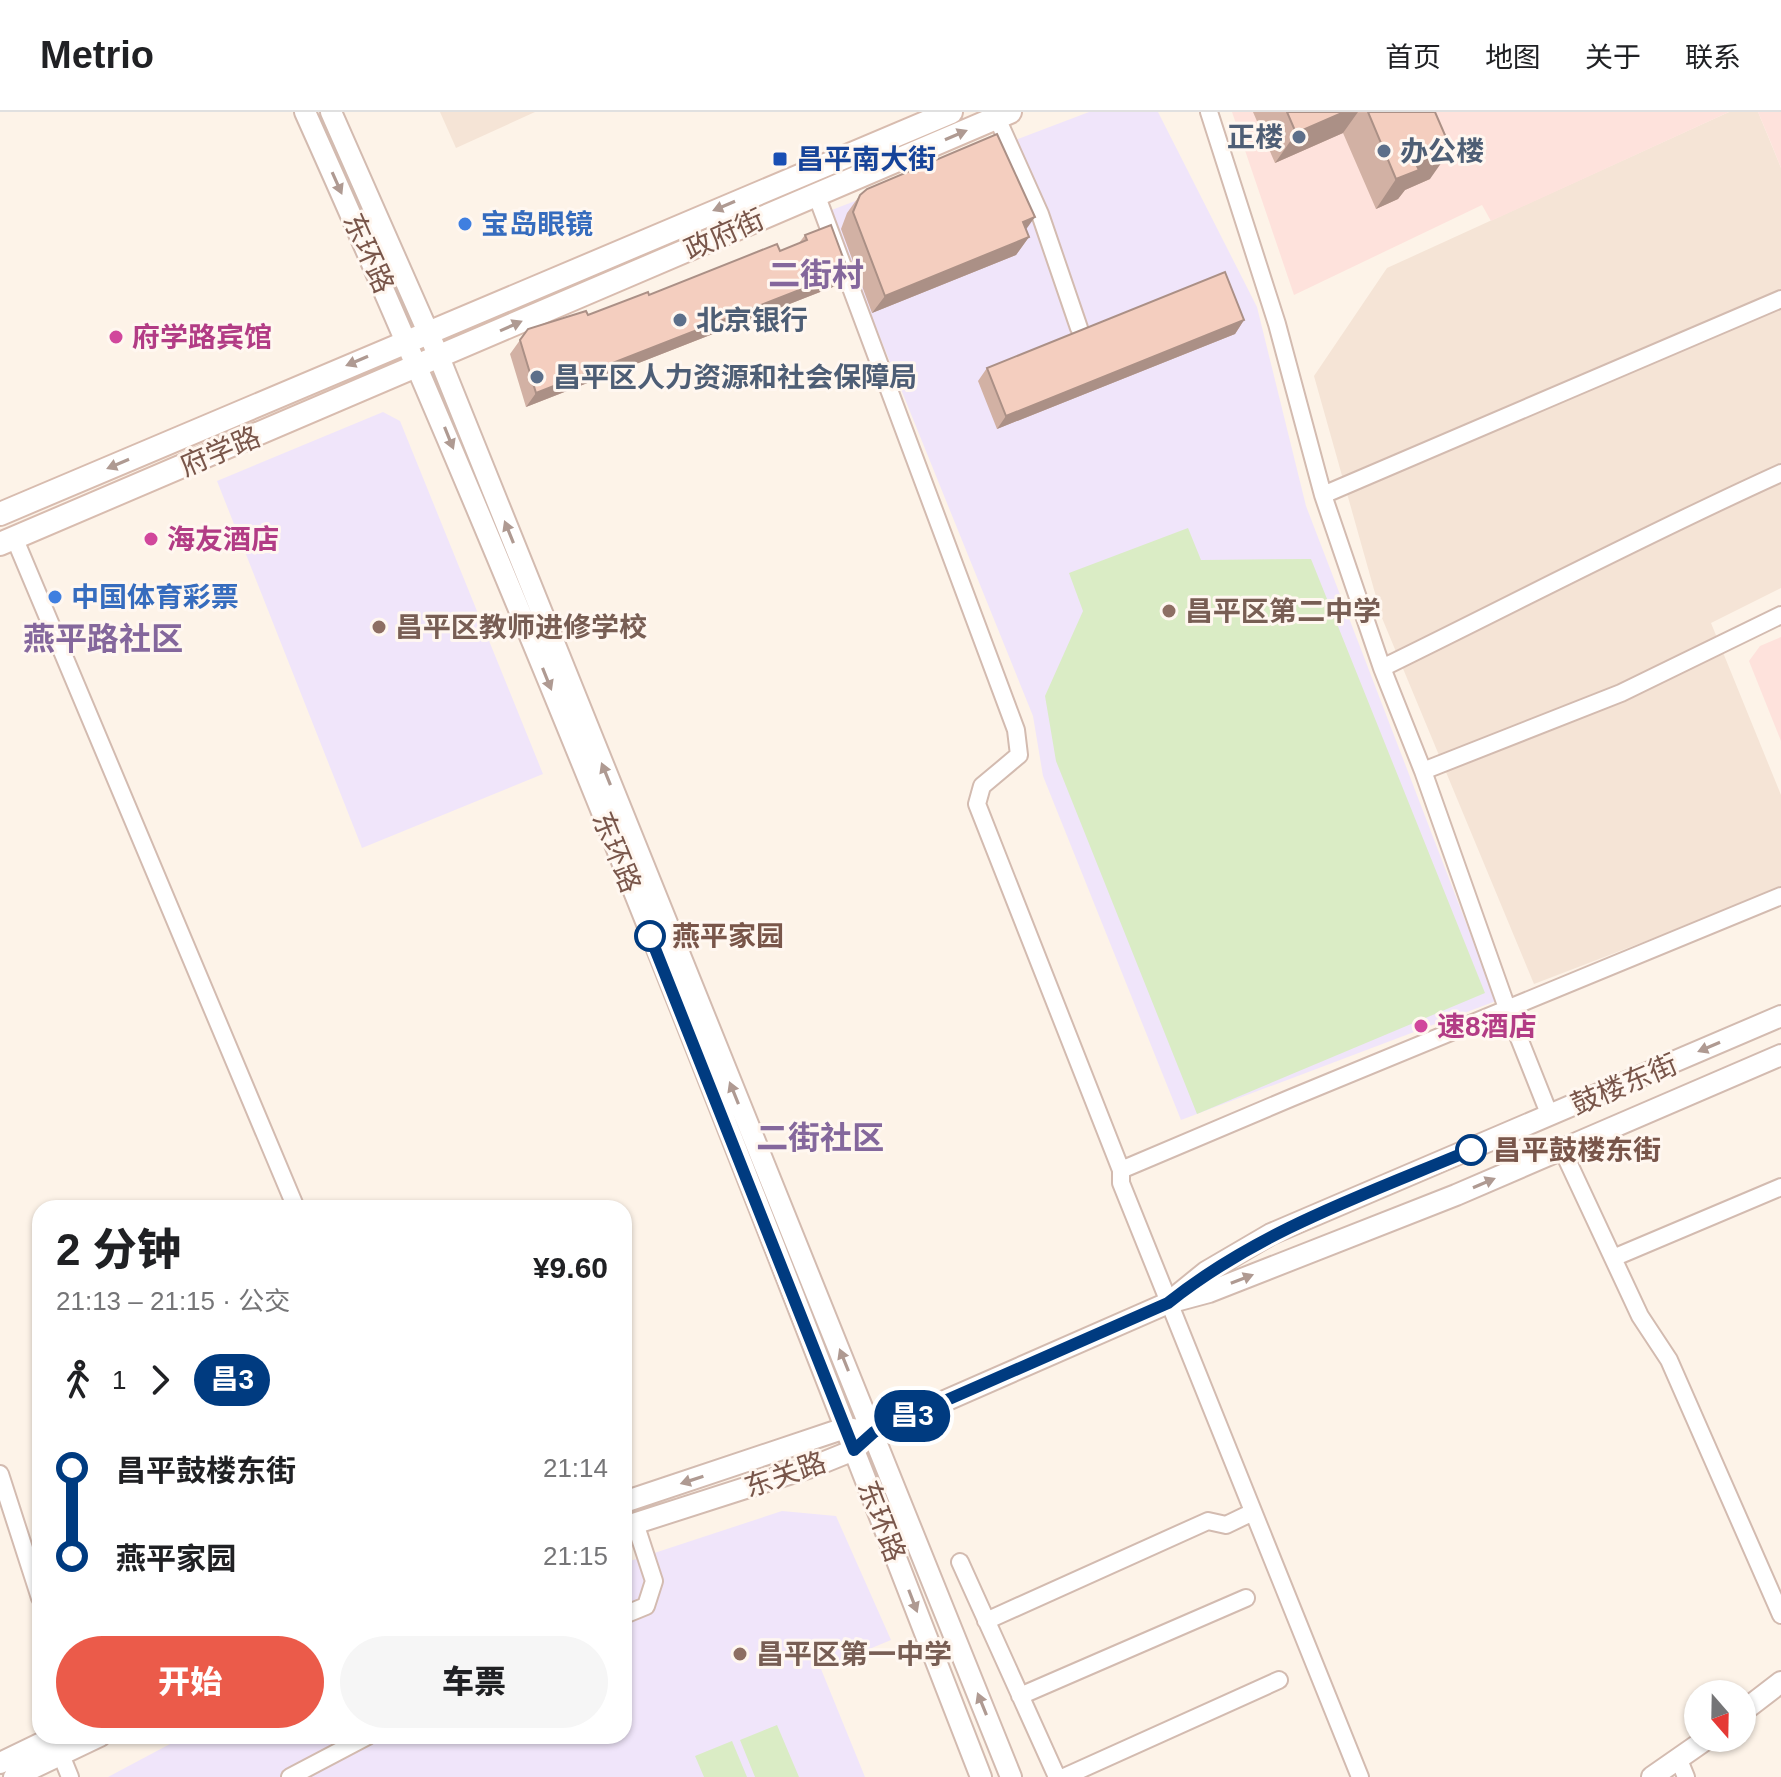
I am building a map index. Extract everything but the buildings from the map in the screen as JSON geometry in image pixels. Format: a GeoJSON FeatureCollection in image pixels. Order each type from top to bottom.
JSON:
{"type":"FeatureCollection","features":[{"type":"Feature","properties":{"kind":"main road","name":"政府街"},"geometry":{"type":"LineString","coordinates":[[429,331],[951,112]]}},
{"type":"Feature","properties":{"kind":"main road","name":"政府街"},"geometry":{"type":"LineString","coordinates":[[429,362],[1003,115]]}},
{"type":"Feature","properties":{"kind":"main road","name":"府学路"},"geometry":{"type":"LineString","coordinates":[[0,514],[429,331]]}},
{"type":"Feature","properties":{"kind":"main road","name":"府学路"},"geometry":{"type":"LineString","coordinates":[[7,541],[429,362]]}},
{"type":"Feature","properties":{"kind":"street","name":"东环路"},"geometry":{"type":"LineString","coordinates":[[305,112],[407,340],[429,362],[874,1432],[1011,1777]]}},
{"type":"Feature","properties":{"kind":"street","name":"东环路"},"geometry":{"type":"LineString","coordinates":[[331,112],[429,331],[429,362],[981,1777]]}},
{"type":"Feature","properties":{"kind":"street"},"geometry":{"type":"LineString","coordinates":[[1209,112],[1277,324],[1323,495],[1382,668],[1550,1116]]}},
{"type":"Feature","properties":{"kind":"street"},"geometry":{"type":"LineString","coordinates":[[1003,115],[1079,328]]}},
{"type":"Feature","properties":{"kind":"street"},"geometry":{"type":"LineString","coordinates":[[816,194],[1016,730],[1019,755],[982,786],[977,804],[1121,1170],[1121,1183],[1168,1303],[1360,1777]]}},
{"type":"Feature","properties":{"kind":"street"},"geometry":{"type":"LineString","coordinates":[[1323,495],[1781,299]]}},
{"type":"Feature","properties":{"kind":"street"},"geometry":{"type":"LineString","coordinates":[[1382,668],[1567,578],[1641,537],[1781,473]]}},
{"type":"Feature","properties":{"kind":"street"},"geometry":{"type":"LineString","coordinates":[[7,541],[293,1200]]}},
{"type":"Feature","properties":{"kind":"street"},"geometry":{"type":"LineString","coordinates":[[1423,771],[1621,693],[1781,615]]}},
{"type":"Feature","properties":{"kind":"street"},"geometry":{"type":"LineString","coordinates":[[1121,1170],[1201,1133],[1253,1117],[1507,1008],[1781,896]]}},
{"type":"Feature","properties":{"kind":"street","name":"鼓楼东街"},"geometry":{"type":"LineString","coordinates":[[1168,1303],[1206,1272],[1271,1234],[1781,1016]]}},
{"type":"Feature","properties":{"kind":"street","name":"鼓楼东街"},"geometry":{"type":"LineString","coordinates":[[874,1432],[1168,1303],[1286,1262],[1781,1055]]}},
{"type":"Feature","properties":{"kind":"street"},"geometry":{"type":"LineString","coordinates":[[1562,1149],[1640,1316],[1669,1360],[1781,1615]]}},
{"type":"Feature","properties":{"kind":"street"},"geometry":{"type":"LineString","coordinates":[[1613,1258],[1781,1187]]}},
{"type":"Feature","properties":{"kind":"street","name":"东关路"},"geometry":{"type":"LineString","coordinates":[[632,1499],[845,1428],[874,1432]]}},
{"type":"Feature","properties":{"kind":"street","name":"东关路"},"geometry":{"type":"LineString","coordinates":[[632,1524],[817,1465],[854,1450],[874,1432]]}},
{"type":"Feature","properties":{"kind":"street"},"geometry":{"type":"LineString","coordinates":[[0,1474],[32,1573]]}},
{"type":"Feature","properties":{"kind":"street"},"geometry":{"type":"LineString","coordinates":[[986,1621],[1208,1521],[1226,1525],[1251,1513]]}},
{"type":"Feature","properties":{"kind":"street"},"geometry":{"type":"LineString","coordinates":[[632,1530],[654,1581],[646,1606],[632,1612]]}},
{"type":"Feature","properties":{"kind":"street"},"geometry":{"type":"LineString","coordinates":[[960,1562],[1057,1777]]}},
{"type":"Feature","properties":{"kind":"street"},"geometry":{"type":"LineString","coordinates":[[1020,1696],[1246,1598]]}},
{"type":"Feature","properties":{"kind":"street"},"geometry":{"type":"LineString","coordinates":[[1064,1777],[1279,1680]]}},
{"type":"Feature","properties":{"kind":"street"},"geometry":{"type":"LineString","coordinates":[[1756,1701],[1781,1682]]}},
{"type":"Feature","properties":{"kind":"street"},"geometry":{"type":"LineString","coordinates":[[0,1763],[54,1744]]}},
{"type":"Feature","properties":{"kind":"street"},"geometry":{"type":"LineString","coordinates":[[14,1777],[56,1744]]}},
{"type":"Feature","properties":{"kind":"street"},"geometry":{"type":"LineString","coordinates":[[57,1744],[70,1777]]}},
{"type":"Feature","properties":{"kind":"street"},"geometry":{"type":"LineString","coordinates":[[290,1777],[353,1744]]}},
{"type":"Feature","properties":{"kind":"street"},"geometry":{"type":"LineString","coordinates":[[1652,1777],[1683,1769],[1697,1752]]}},
{"type":"Feature","properties":{"kind":"shaded area"},"geometry":{"type":"Polygon","coordinates":[[[440,112],[535,112],[456,148],[440,112]]]}},
{"type":"Feature","properties":{"kind":"shaded area","name":"昌平区第二中学"},"geometry":{"type":"Polygon","coordinates":[[[1089,112],[1158,112],[1257,307],[1306,506],[1496,1001],[1181,1120],[1043,776],[1033,716],[829,211],[1089,112]]]}},
{"type":"Feature","properties":{"kind":"shaded area"},"geometry":{"type":"Polygon","coordinates":[[[1232,112],[1729,112],[1491,221],[1482,205],[1294,295],[1232,112]]]}},
{"type":"Feature","properties":{"kind":"shaded area"},"geometry":{"type":"Polygon","coordinates":[[[1729,112],[1758,112],[1781,168],[1781,588],[1711,623],[1781,795],[1781,889],[1534,984],[1382,618],[1314,376],[1387,268],[1729,112]]]}},
{"type":"Feature","properties":{"kind":"shaded area"},"geometry":{"type":"Polygon","coordinates":[[[1758,112],[1781,112],[1781,168],[1771,143],[1758,112]]]}},
{"type":"Feature","properties":{"kind":"shaded area","name":"昌平区教师进修学校"},"geometry":{"type":"Polygon","coordinates":[[[383,412],[400,421],[543,774],[362,848],[217,481],[383,412]]]}},
{"type":"Feature","properties":{"kind":"shaded area"},"geometry":{"type":"Polygon","coordinates":[[[1781,637],[1781,741],[1749,661],[1760,646],[1781,637]]]}},
{"type":"Feature","properties":{"kind":"shaded area","name":"昌平区第一中学"},"geometry":{"type":"Polygon","coordinates":[[[782,1511],[836,1516],[891,1640],[821,1669],[865,1777],[108,1777],[170,1744],[632,1744],[632,1560],[782,1511]]]}},
{"type":"Feature","properties":{"kind":"green space"},"geometry":{"type":"Polygon","coordinates":[[[1188,528],[1201,560],[1311,559],[1485,993],[1197,1114],[1056,761],[1045,696],[1083,611],[1069,573],[1188,528]]]}},
{"type":"Feature","properties":{"kind":"green space"},"geometry":{"type":"Polygon","coordinates":[[[777,1725],[799,1777],[755,1777],[740,1740],[777,1725]]]}},
{"type":"Feature","properties":{"kind":"green space"},"geometry":{"type":"Polygon","coordinates":[[[732,1741],[747,1777],[704,1777],[695,1756],[732,1741]]]}},
{"type":"Feature","properties":{"kind":"bus line","name":"昌3"},"geometry":{"type":"LineString","coordinates":[[650,936],[854,1450],[874,1432],[1168,1303],[1206,1272],[1271,1234],[1471,1150]]}},
{"type":"Feature","properties":{"kind":"place","name":"正楼"},"geometry":{"type":"Point","coordinates":[1299,137]}},
{"type":"Feature","properties":{"kind":"place","name":"办公楼"},"geometry":{"type":"Point","coordinates":[1384,151]}},
{"type":"Feature","properties":{"kind":"place","name":"昌平南大街"},"geometry":{"type":"Point","coordinates":[780,159]}},
{"type":"Feature","properties":{"kind":"place","name":"宝岛眼镜"},"geometry":{"type":"Point","coordinates":[465,224]}},
{"type":"Feature","properties":{"kind":"place","name":"北京银行"},"geometry":{"type":"Point","coordinates":[680,320]}},
{"type":"Feature","properties":{"kind":"place","name":"府学路宾馆"},"geometry":{"type":"Point","coordinates":[116,337]}},
{"type":"Feature","properties":{"kind":"place","name":"昌平区人力资源和社会保障局"},"geometry":{"type":"Point","coordinates":[537,377]}},
{"type":"Feature","properties":{"kind":"place","name":"海友酒店"},"geometry":{"type":"Point","coordinates":[151,539]}},
{"type":"Feature","properties":{"kind":"place","name":"中国体育彩票"},"geometry":{"type":"Point","coordinates":[55,597]}},
{"type":"Feature","properties":{"kind":"place","name":"昌平区第二中学"},"geometry":{"type":"Point","coordinates":[1169,611]}},
{"type":"Feature","properties":{"kind":"place","name":"昌平区教师进修学校"},"geometry":{"type":"Point","coordinates":[379,627]}},
{"type":"Feature","properties":{"kind":"place","name":"燕平家园"},"geometry":{"type":"Point","coordinates":[650,936]}},
{"type":"Feature","properties":{"kind":"place","name":"速8酒店"},"geometry":{"type":"Point","coordinates":[1421,1026]}},
{"type":"Feature","properties":{"kind":"place","name":"昌平鼓楼东街"},"geometry":{"type":"Point","coordinates":[1471,1150]}},
{"type":"Feature","properties":{"kind":"place","name":"昌平区第一中学"},"geometry":{"type":"Point","coordinates":[740,1654]}},
{"type":"Feature","properties":{"kind":"district","name":"二街村"},"geometry":{"type":"Point","coordinates":[816,275]}},
{"type":"Feature","properties":{"kind":"district","name":"燕平路社区"},"geometry":{"type":"Point","coordinates":[103,639]}},
{"type":"Feature","properties":{"kind":"district","name":"二街社区"},"geometry":{"type":"Point","coordinates":[820,1138]}}]}
